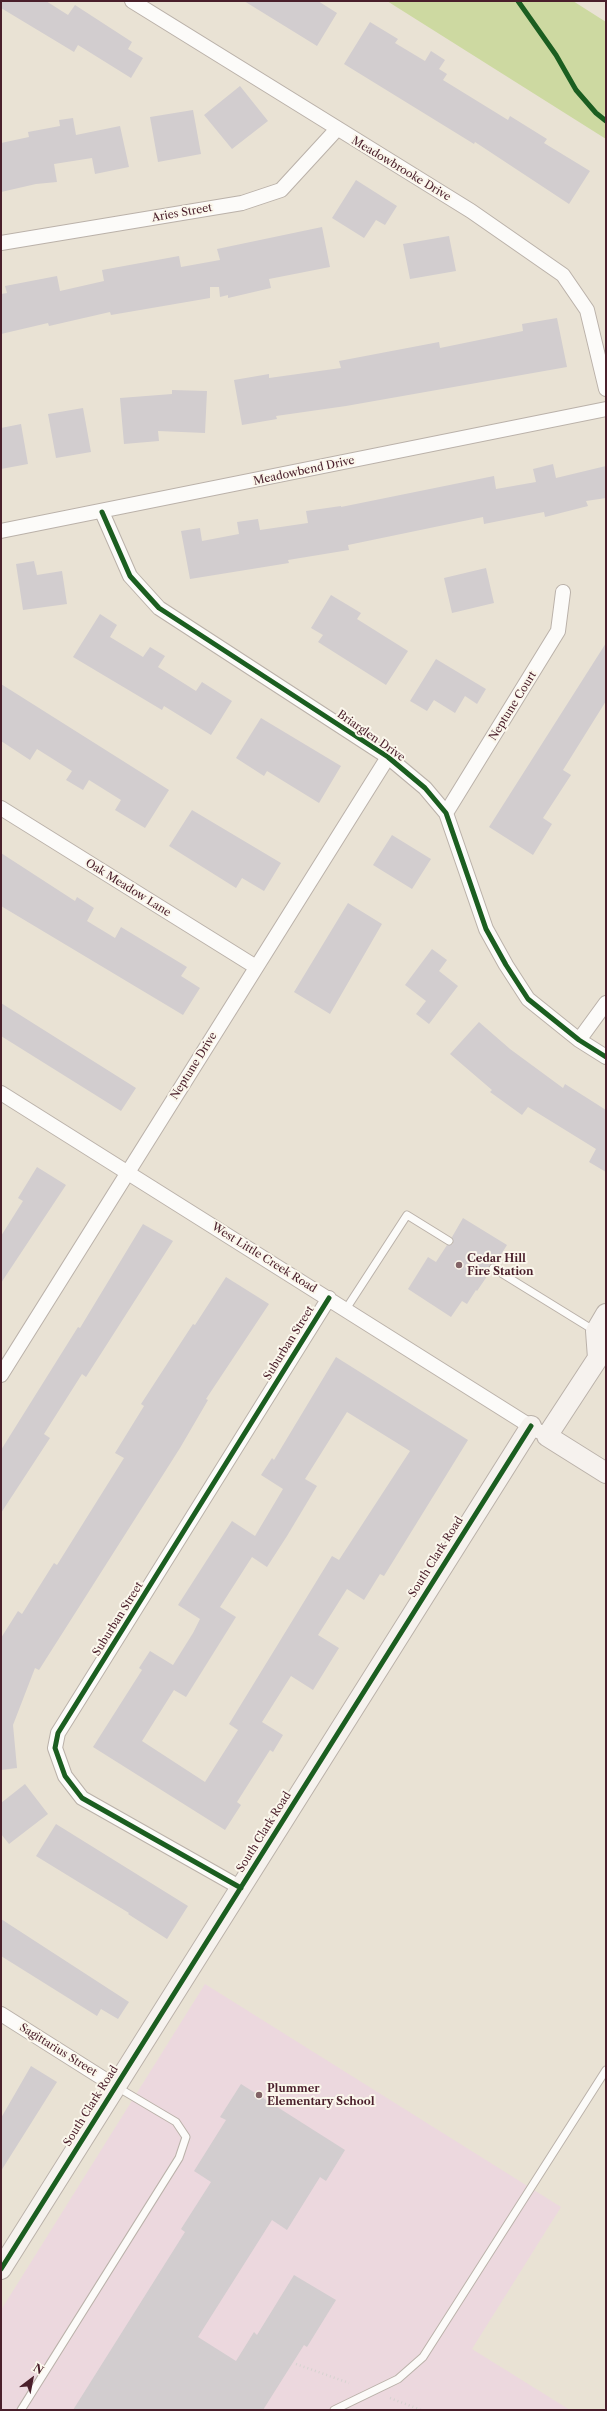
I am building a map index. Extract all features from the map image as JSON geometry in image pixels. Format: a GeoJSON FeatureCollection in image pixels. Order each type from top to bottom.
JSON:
{"type":"FeatureCollection","features":[{"type":"Feature","properties":{"kind":"street","name":"Meadowbrooke Drive"},"geometry":{"type":"LineString","coordinates":[[132,1],[471,211],[563,275],[587,310],[606,389]]}},
{"type":"Feature","properties":{"kind":"street","name":"Aries Street"},"geometry":{"type":"LineString","coordinates":[[1,243],[242,203],[281,190],[337,129]]}},
{"type":"Feature","properties":{"kind":"street","name":"Meadowbend Drive"},"geometry":{"type":"LineString","coordinates":[[1,531],[102,512],[606,409]]}},
{"type":"Feature","properties":{"kind":"street","name":"Briarglen Drive"},"geometry":{"type":"LineString","coordinates":[[102,512],[130,576],[159,608],[388,757],[425,788],[446,813],[486,929],[506,965],[528,999],[579,1040],[606,1057]]}},
{"type":"Feature","properties":{"kind":"street","name":"Neptune Court"},"geometry":{"type":"LineString","coordinates":[[446,813],[558,631],[563,592]]}},
{"type":"Feature","properties":{"kind":"street","name":"Neptune Drive"},"geometry":{"type":"LineString","coordinates":[[1,1375],[388,757]]}},
{"type":"Feature","properties":{"kind":"street","name":"Oak Meadow Lane"},"geometry":{"type":"LineString","coordinates":[[1,808],[256,968]]}},
{"type":"Feature","properties":{"kind":"street"},"geometry":{"type":"LineString","coordinates":[[579,1040],[606,1003]]}},
{"type":"Feature","properties":{"kind":"street","name":"West Little Creek Road"},"geometry":{"type":"LineString","coordinates":[[1,1093],[539,1431]]}},
{"type":"Feature","properties":{"kind":"street","name":"Suburban Street"},"geometry":{"type":"LineString","coordinates":[[241,1888],[82,1798],[65,1776],[55,1748],[58,1733],[329,1298]]}},
{"type":"Feature","properties":{"kind":"street"},"geometry":{"type":"LineString","coordinates":[[601,1334],[606,1314]]}},
{"type":"Feature","properties":{"kind":"street","name":"South Clark Road"},"geometry":{"type":"LineString","coordinates":[[1,2268],[241,1888],[539,1431],[602,1356],[601,1334]]}},
{"type":"Feature","properties":{"kind":"street"},"geometry":{"type":"LineString","coordinates":[[539,1431],[606,1473]]}},
{"type":"Feature","properties":{"kind":"street","name":"Sagittarius Street"},"geometry":{"type":"LineString","coordinates":[[1,2014],[115,2086]]}},
{"type":"Feature","properties":{"kind":"lane"},"geometry":{"type":"LineString","coordinates":[[346,1309],[407,1215],[450,1241]]}},
{"type":"Feature","properties":{"kind":"lane"},"geometry":{"type":"LineString","coordinates":[[493,1268],[601,1334]]}},
{"type":"Feature","properties":{"kind":"lane"},"geometry":{"type":"LineString","coordinates":[[334,2410],[398,2379],[423,2357],[606,2070]]}},
{"type":"Feature","properties":{"kind":"lane"},"geometry":{"type":"LineString","coordinates":[[21,2410],[179,2158],[186,2137],[176,2122],[115,2086]]}},
{"type":"Feature","properties":{"kind":"path"},"geometry":{"type":"LineString","coordinates":[[296,2364],[349,2383]]}},
{"type":"Feature","properties":{"kind":"path"},"geometry":{"type":"LineString","coordinates":[[389,2397],[421,2410]]}},
{"type":"Feature","properties":{"kind":"shaded area","name":"Plummer Elementary School"},"geometry":{"type":"Polygon","coordinates":[[[205,1984],[561,2207],[472,2349],[570,2410],[1,2410],[1,2310],[205,1984]]]}},
{"type":"Feature","properties":{"kind":"green space"},"geometry":{"type":"Polygon","coordinates":[[[387,1],[573,1],[606,22],[606,113],[604,116],[606,117],[606,139],[387,1]]]}},
{"type":"Feature","properties":{"kind":"building"},"geometry":{"type":"Polygon","coordinates":[[[1,1],[46,1],[68,15],[75,5],[132,42],[128,49],[143,58],[131,78],[78,45],[74,52],[1,8],[1,1]]]}},
{"type":"Feature","properties":{"kind":"building"},"geometry":{"type":"Polygon","coordinates":[[[244,1],[318,1],[337,13],[317,46],[244,1]]]}},
{"type":"Feature","properties":{"kind":"building"},"geometry":{"type":"Polygon","coordinates":[[[370,22],[398,39],[395,43],[425,61],[431,51],[445,60],[439,69],[447,74],[443,80],[508,120],[510,116],[547,139],[544,143],[590,171],[569,204],[475,142],[474,144],[344,64],[370,22]]]}},
{"type":"Feature","properties":{"kind":"building"},"geometry":{"type":"Polygon","coordinates":[[[240,86],[268,121],[232,149],[204,115],[240,86]]]}},
{"type":"Feature","properties":{"kind":"building"},"geometry":{"type":"Polygon","coordinates":[[[193,110],[201,154],[158,162],[150,117],[193,110]]]}},
{"type":"Feature","properties":{"kind":"building"},"geometry":{"type":"Polygon","coordinates":[[[73,118],[76,135],[120,126],[129,167],[95,174],[92,158],[54,164],[57,182],[36,184],[1,192],[1,143],[29,137],[28,132],[60,126],[59,120],[73,118]]]}},
{"type":"Feature","properties":{"kind":"building"},"geometry":{"type":"Polygon","coordinates":[[[356,180],[397,206],[385,225],[376,220],[364,238],[332,218],[356,180]]]}},
{"type":"Feature","properties":{"kind":"building"},"geometry":{"type":"Polygon","coordinates":[[[322,227],[330,267],[269,279],[271,288],[228,298],[228,295],[220,297],[219,287],[210,287],[210,298],[111,315],[110,312],[49,326],[48,323],[1,334],[1,294],[7,293],[5,286],[57,276],[60,291],[104,281],[102,270],[179,256],[181,267],[220,260],[217,249],[322,227]]]}},
{"type":"Feature","properties":{"kind":"building"},"geometry":{"type":"Polygon","coordinates":[[[449,236],[456,271],[410,279],[403,244],[449,236]]]}},
{"type":"Feature","properties":{"kind":"building"},"geometry":{"type":"Polygon","coordinates":[[[557,318],[567,367],[346,406],[276,416],[277,419],[242,425],[234,380],[269,374],[269,378],[341,368],[339,361],[439,342],[440,348],[523,331],[522,324],[557,318]]]}},
{"type":"Feature","properties":{"kind":"building"},"geometry":{"type":"Polygon","coordinates":[[[172,390],[207,391],[205,433],[158,431],[159,441],[124,444],[120,398],[172,394],[172,390]]]}},
{"type":"Feature","properties":{"kind":"building"},"geometry":{"type":"Polygon","coordinates":[[[83,408],[91,452],[56,458],[48,414],[83,408]]]}},
{"type":"Feature","properties":{"kind":"building"},"geometry":{"type":"Polygon","coordinates":[[[21,424],[28,464],[1,469],[1,428],[21,424]]]}},
{"type":"Feature","properties":{"kind":"building"},"geometry":{"type":"Polygon","coordinates":[[[553,464],[556,478],[606,466],[606,498],[586,501],[588,506],[545,517],[544,512],[484,524],[483,517],[348,545],[349,550],[288,560],[289,563],[190,579],[181,531],[200,528],[202,541],[239,534],[237,522],[258,519],[260,530],[308,523],[306,511],[341,507],[494,476],[496,489],[536,482],[533,469],[553,464]]]}},
{"type":"Feature","properties":{"kind":"building"},"geometry":{"type":"Polygon","coordinates":[[[34,561],[37,575],[62,571],[67,604],[23,610],[16,564],[34,561]]]}},
{"type":"Feature","properties":{"kind":"building"},"geometry":{"type":"Polygon","coordinates":[[[486,568],[494,603],[452,613],[444,578],[486,568]]]}},
{"type":"Feature","properties":{"kind":"building"},"geometry":{"type":"Polygon","coordinates":[[[331,595],[361,613],[357,619],[408,651],[386,685],[318,642],[323,635],[311,628],[331,595]]]}},
{"type":"Feature","properties":{"kind":"building"},"geometry":{"type":"Polygon","coordinates":[[[100,614],[117,625],[110,637],[143,657],[150,647],[165,656],[158,667],[196,691],[202,682],[232,701],[211,735],[164,706],[162,710],[73,657],[100,614]]]}},
{"type":"Feature","properties":{"kind":"building"},"geometry":{"type":"Polygon","coordinates":[[[606,643],[606,701],[563,770],[571,775],[543,818],[552,824],[533,855],[489,827],[606,643]]]}},
{"type":"Feature","properties":{"kind":"building"},"geometry":{"type":"Polygon","coordinates":[[[436,659],[486,689],[477,704],[465,696],[455,713],[434,700],[427,711],[410,701],[436,659]]]}},
{"type":"Feature","properties":{"kind":"building"},"geometry":{"type":"Polygon","coordinates":[[[1,684],[169,790],[145,828],[115,810],[121,800],[89,780],[83,790],[66,780],[72,771],[37,749],[30,760],[1,741],[1,684]]]}},
{"type":"Feature","properties":{"kind":"building"},"geometry":{"type":"Polygon","coordinates":[[[261,718],[341,766],[319,803],[267,771],[264,776],[236,758],[261,718]]]}},
{"type":"Feature","properties":{"kind":"building"},"geometry":{"type":"Polygon","coordinates":[[[192,810],[281,863],[264,891],[242,878],[236,888],[169,846],[192,810]]]}},
{"type":"Feature","properties":{"kind":"building"},"geometry":{"type":"Polygon","coordinates":[[[392,835],[431,859],[412,889],[373,865],[392,835]]]}},
{"type":"Feature","properties":{"kind":"building"},"geometry":{"type":"Polygon","coordinates":[[[1,853],[75,901],[77,897],[94,908],[87,921],[115,938],[121,927],[187,967],[181,976],[200,988],[183,1015],[1,906],[1,853]]]}},
{"type":"Feature","properties":{"kind":"building"},"geometry":{"type":"Polygon","coordinates":[[[348,903],[382,924],[330,1014],[294,992],[348,903]]]}},
{"type":"Feature","properties":{"kind":"building"},"geometry":{"type":"Polygon","coordinates":[[[432,949],[447,960],[439,971],[458,986],[429,1024],[416,1014],[426,1001],[405,985],[432,949]]]}},
{"type":"Feature","properties":{"kind":"building"},"geometry":{"type":"Polygon","coordinates":[[[1,1003],[136,1088],[121,1111],[1,1036],[1,1003]]]}},
{"type":"Feature","properties":{"kind":"building"},"geometry":{"type":"Polygon","coordinates":[[[479,1022],[510,1049],[563,1088],[565,1084],[606,1110],[606,1172],[589,1162],[596,1149],[528,1107],[522,1115],[490,1092],[492,1090],[450,1054],[479,1022]]]}},
{"type":"Feature","properties":{"kind":"building"},"geometry":{"type":"Polygon","coordinates":[[[37,1167],[66,1185],[1,1283],[1,1236],[23,1201],[18,1198],[37,1167]]]}},
{"type":"Feature","properties":{"kind":"building","name":"Cedar Hill Fire Station"},"geometry":{"type":"Polygon","coordinates":[[[463,1218],[507,1245],[495,1264],[489,1265],[490,1272],[467,1304],[462,1301],[451,1317],[408,1289],[428,1257],[436,1262],[447,1245],[453,1244],[452,1237],[463,1218]]]}},
{"type":"Feature","properties":{"kind":"building"},"geometry":{"type":"Polygon","coordinates":[[[143,1224],[173,1241],[86,1377],[82,1374],[44,1434],[50,1438],[1,1513],[1,1450],[78,1327],[80,1328],[143,1224]]]}},
{"type":"Feature","properties":{"kind":"building"},"geometry":{"type":"Polygon","coordinates":[[[226,1277],[269,1304],[206,1399],[208,1400],[180,1448],[39,1670],[35,1668],[13,1725],[17,1768],[1,1770],[1,1638],[18,1611],[22,1614],[54,1563],[57,1565],[124,1458],[115,1453],[144,1406],[141,1404],[193,1324],[195,1325],[226,1277]]]}},
{"type":"Feature","properties":{"kind":"building"},"geometry":{"type":"Polygon","coordinates":[[[336,1357],[468,1440],[384,1576],[380,1574],[364,1600],[347,1589],[318,1635],[339,1648],[313,1690],[291,1676],[262,1722],[283,1735],[273,1752],[270,1750],[237,1802],[241,1805],[225,1830],[93,1747],[142,1670],[139,1668],[150,1651],[173,1665],[193,1633],[200,1619],[178,1605],[232,1521],[255,1536],[283,1489],[261,1475],[272,1458],[274,1460],[336,1357]],[[347,1412],[305,1479],[317,1486],[287,1536],[267,1567],[252,1557],[220,1607],[236,1617],[186,1697],[174,1690],[142,1741],[205,1782],[238,1730],[229,1724],[332,1556],[339,1560],[410,1451],[347,1412]]]}},
{"type":"Feature","properties":{"kind":"building"},"geometry":{"type":"Polygon","coordinates":[[[25,1784],[48,1814],[9,1844],[1,1834],[1,1803],[25,1784]]]}},
{"type":"Feature","properties":{"kind":"building"},"geometry":{"type":"Polygon","coordinates":[[[56,1824],[188,1906],[167,1939],[128,1914],[129,1913],[36,1856],[56,1824]]]}},
{"type":"Feature","properties":{"kind":"building"},"geometry":{"type":"Polygon","coordinates":[[[1,1919],[129,2002],[118,2019],[101,2009],[97,2016],[1,1956],[1,1919]]]}},
{"type":"Feature","properties":{"kind":"building"},"geometry":{"type":"Polygon","coordinates":[[[31,2066],[57,2082],[1,2171],[1,2118],[31,2066]]]}},
{"type":"Feature","properties":{"kind":"building"},"geometry":{"type":"Polygon","coordinates":[[[241,2084],[345,2150],[326,2181],[320,2177],[287,2230],[272,2220],[198,2337],[236,2361],[254,2332],[257,2335],[294,2275],[336,2300],[307,2347],[304,2345],[263,2410],[73,2410],[185,2232],[181,2229],[211,2182],[194,2171],[226,2120],[220,2117],[241,2084]]]}},
{"type":"Feature","properties":{"kind":"cycle path"},"geometry":{"type":"LineString","coordinates":[[518,1],[556,55],[576,90],[596,113],[606,121]]}},
{"type":"Feature","properties":{"kind":"cycle path"},"geometry":{"type":"LineString","coordinates":[[102,512],[130,576],[159,608],[388,757],[425,788],[446,813],[486,929],[506,965],[528,999],[579,1040],[606,1057]]}},
{"type":"Feature","properties":{"kind":"cycle path"},"geometry":{"type":"LineString","coordinates":[[241,1888],[82,1798],[65,1776],[55,1748],[58,1733],[329,1298]]}},
{"type":"Feature","properties":{"kind":"cycle path"},"geometry":{"type":"LineString","coordinates":[[1,2269],[531,1426]]}},
{"type":"Feature","properties":{"kind":"place","name":"Cedar Hill Fire Station"},"geometry":{"type":"Point","coordinates":[459,1265]}},
{"type":"Feature","properties":{"kind":"place","name":"Plummer Elementary School"},"geometry":{"type":"Point","coordinates":[259,2095]}}]}
